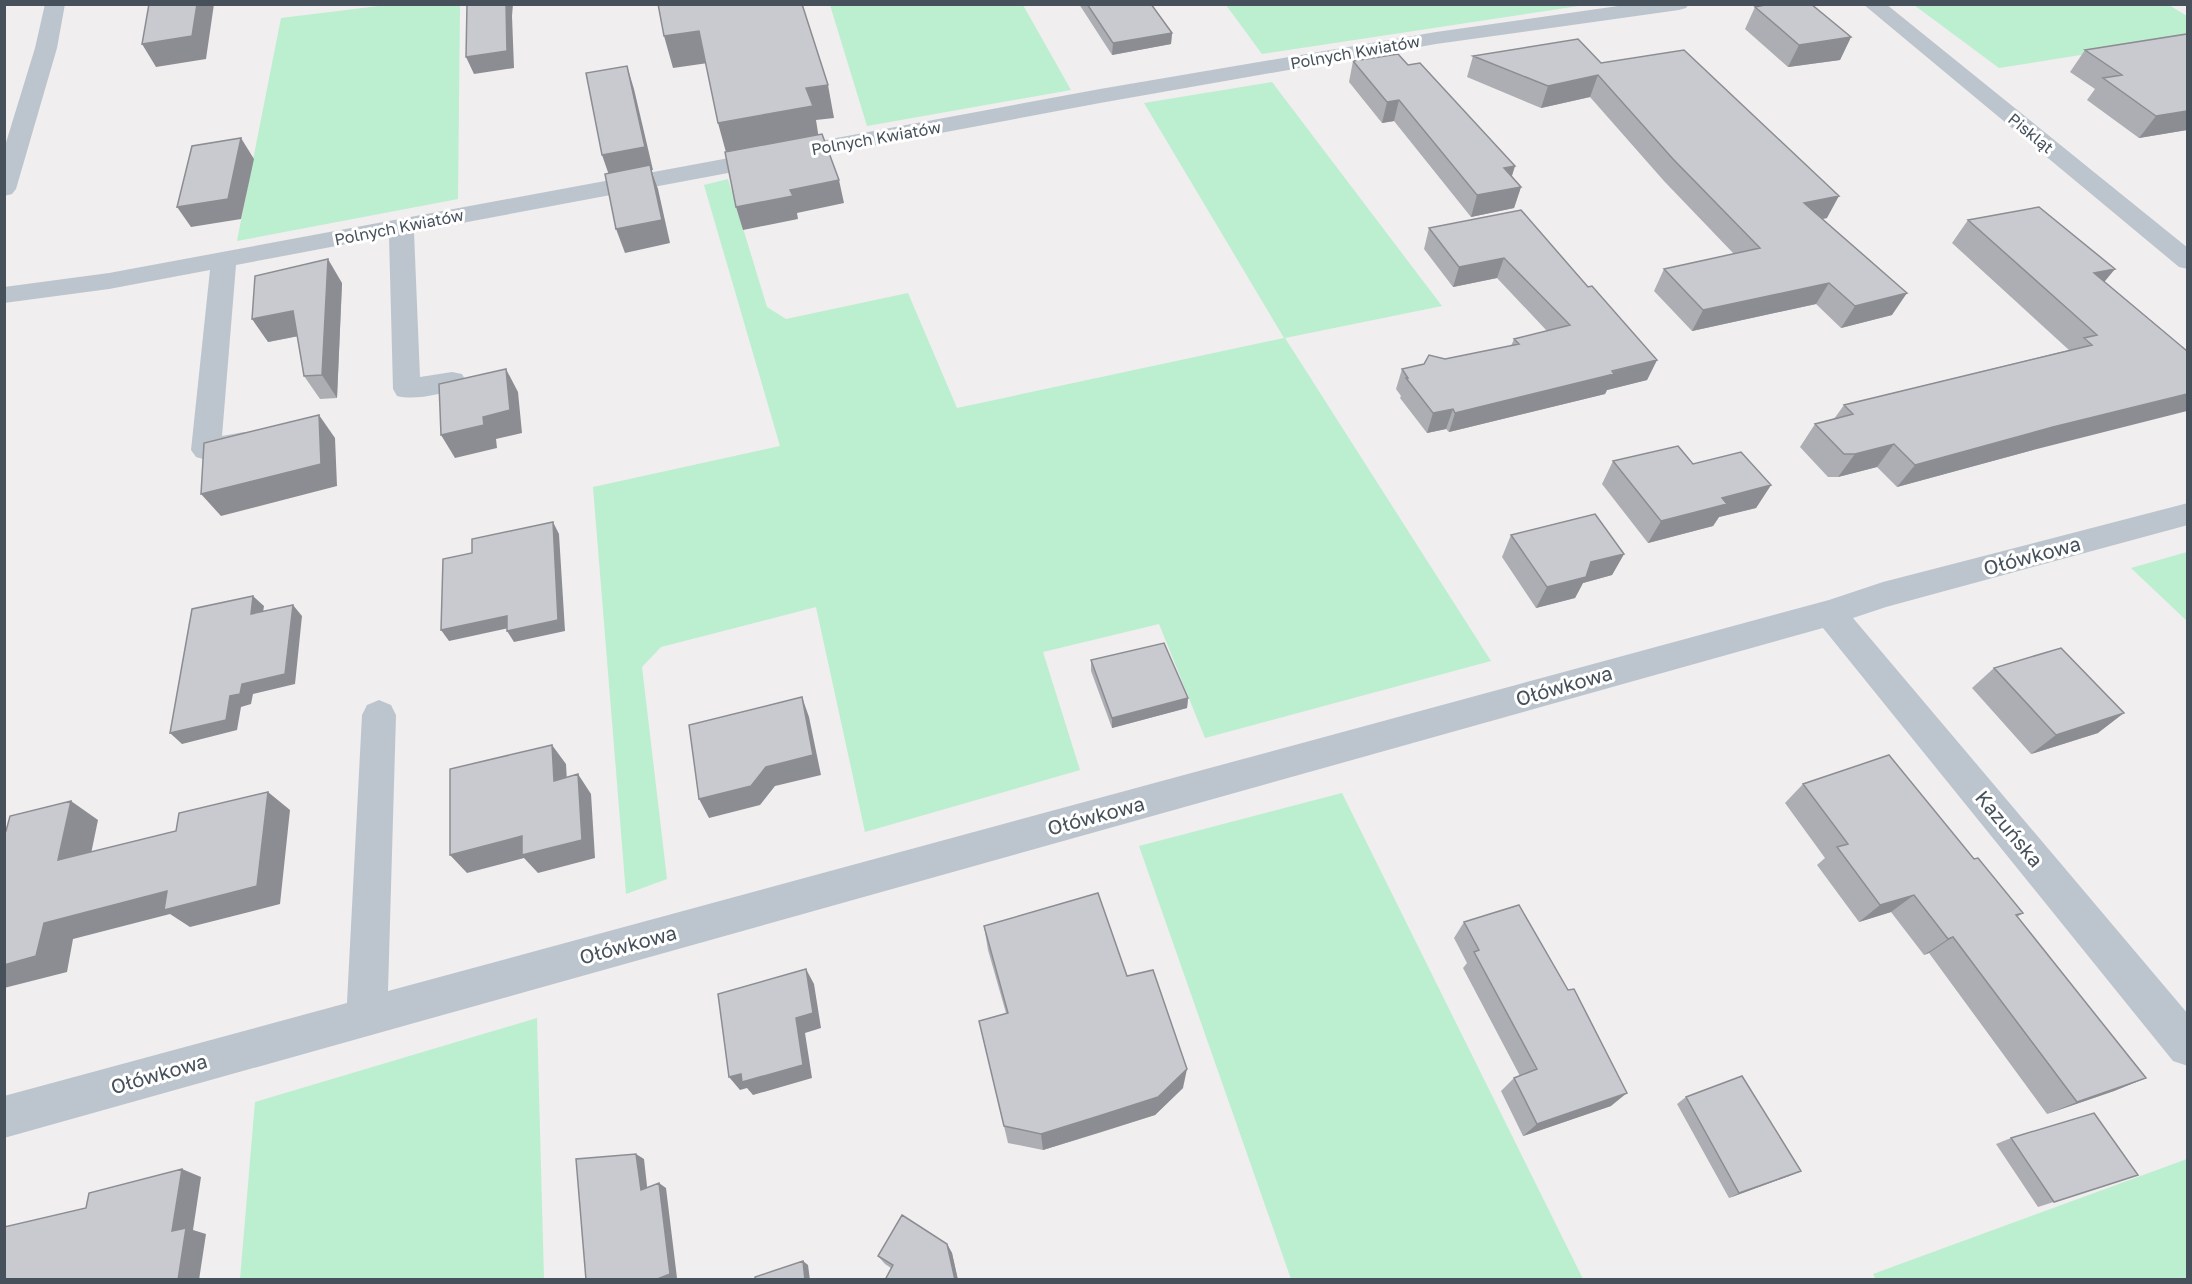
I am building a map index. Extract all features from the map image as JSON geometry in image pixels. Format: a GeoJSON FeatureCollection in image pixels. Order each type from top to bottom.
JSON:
{"type":"FeatureCollection","features":[{"type":"Feature","properties":{"kind":"street"},"geometry":{"type":"LineString","coordinates":[[4,189],[46,48],[55,4]]}},
{"type":"Feature","properties":{"kind":"street","name":"Polnych Kwiatów"},"geometry":{"type":"LineString","coordinates":[[4,295],[109,281],[1112,94],[1436,38],[1680,4]]}},
{"type":"Feature","properties":{"kind":"street","name":"Piskląt"},"geometry":{"type":"LineString","coordinates":[[1874,4],[2187,261]]}},
{"type":"Feature","properties":{"kind":"street"},"geometry":{"type":"LineString","coordinates":[[401,226],[407,389],[452,381]]}},
{"type":"Feature","properties":{"kind":"street"},"geometry":{"type":"LineString","coordinates":[[224,260],[206,450],[270,438]]}},
{"type":"Feature","properties":{"kind":"street","name":"Ołówkowa"},"geometry":{"type":"LineString","coordinates":[[4,1118],[1830,613],[1883,595],[2187,514]]}},
{"type":"Feature","properties":{"kind":"street","name":"Kazuńska"},"geometry":{"type":"LineString","coordinates":[[1830,613],[2187,1046]]}},
{"type":"Feature","properties":{"kind":"street"},"geometry":{"type":"LineString","coordinates":[[367,1017],[379,715]]}},
{"type":"Feature","properties":{"kind":"green space"},"geometry":{"type":"Polygon","coordinates":[[[387,5],[460,5],[458,199],[237,241],[281,18],[387,5]]]}},
{"type":"Feature","properties":{"kind":"green space"},"geometry":{"type":"Polygon","coordinates":[[[830,5],[1023,5],[1071,90],[867,126],[830,5]]]}},
{"type":"Feature","properties":{"kind":"green space"},"geometry":{"type":"Polygon","coordinates":[[[1226,5],[1585,5],[1262,54],[1226,5]]]}},
{"type":"Feature","properties":{"kind":"green space"},"geometry":{"type":"Polygon","coordinates":[[[1914,5],[2169,5],[2187,16],[2187,38],[1999,68],[1914,5]]]}},
{"type":"Feature","properties":{"kind":"green space"},"geometry":{"type":"Polygon","coordinates":[[[1272,82],[1442,306],[1285,338],[1491,661],[1205,738],[1159,624],[1043,652],[1080,770],[865,832],[816,607],[661,647],[642,667],[667,879],[626,894],[593,487],[780,446],[704,185],[728,179],[767,307],[786,319],[908,293],[957,408],[1284,338],[1144,103],[1272,82]]]}},
{"type":"Feature","properties":{"kind":"green space"},"geometry":{"type":"Polygon","coordinates":[[[2188,552],[2187,621],[2131,568],[2188,552]]]}},
{"type":"Feature","properties":{"kind":"green space"},"geometry":{"type":"Polygon","coordinates":[[[1342,793],[1583,1279],[1291,1279],[1139,846],[1342,793]]]}},
{"type":"Feature","properties":{"kind":"green space"},"geometry":{"type":"Polygon","coordinates":[[[537,1018],[544,1279],[240,1279],[255,1102],[537,1018]]]}},
{"type":"Feature","properties":{"kind":"green space"},"geometry":{"type":"Polygon","coordinates":[[[2187,1159],[2187,1279],[1876,1280],[1873,1274],[2187,1159]]]}},
{"type":"Feature","properties":{"kind":"building"},"geometry":{"type":"Polygon","coordinates":[[[149,4],[197,4],[192,36],[142,44],[149,4]]]}},
{"type":"Feature","properties":{"kind":"building"},"geometry":{"type":"Polygon","coordinates":[[[467,4],[506,4],[507,51],[466,57],[467,4]]]}},
{"type":"Feature","properties":{"kind":"building"},"geometry":{"type":"Polygon","coordinates":[[[658,4],[802,4],[828,85],[806,88],[813,106],[718,123],[699,31],[664,36],[658,4]]]}},
{"type":"Feature","properties":{"kind":"building"},"geometry":{"type":"Polygon","coordinates":[[[1087,4],[1151,4],[1172,33],[1113,43],[1087,4]]]}},
{"type":"Feature","properties":{"kind":"building"},"geometry":{"type":"Polygon","coordinates":[[[1770,4],[1811,4],[1851,37],[1799,45],[1755,7],[1770,4]]]}},
{"type":"Feature","properties":{"kind":"building"},"geometry":{"type":"Polygon","coordinates":[[[2187,34],[2187,111],[2156,116],[2103,78],[2122,75],[2085,50],[2187,34]]]}},
{"type":"Feature","properties":{"kind":"building"},"geometry":{"type":"Polygon","coordinates":[[[1578,39],[1601,63],[1684,50],[1839,196],[1804,203],[1907,293],[1855,306],[1829,283],[1703,310],[1664,269],[1760,248],[1673,159],[1598,75],[1548,86],[1473,56],[1578,39]]]}},
{"type":"Feature","properties":{"kind":"building"},"geometry":{"type":"Polygon","coordinates":[[[1398,54],[1408,65],[1420,63],[1515,166],[1504,168],[1521,187],[1477,195],[1399,100],[1387,102],[1353,61],[1398,54]]]}},
{"type":"Feature","properties":{"kind":"building"},"geometry":{"type":"Polygon","coordinates":[[[627,66],[645,147],[602,155],[586,73],[627,66]]]}},
{"type":"Feature","properties":{"kind":"building"},"geometry":{"type":"Polygon","coordinates":[[[822,134],[839,180],[790,190],[793,196],[736,207],[725,152],[822,134]]]}},
{"type":"Feature","properties":{"kind":"building"},"geometry":{"type":"Polygon","coordinates":[[[241,138],[228,199],[177,207],[192,146],[241,138]]]}},
{"type":"Feature","properties":{"kind":"building"},"geometry":{"type":"Polygon","coordinates":[[[650,165],[662,220],[616,229],[605,174],[650,165]]]}},
{"type":"Feature","properties":{"kind":"building"},"geometry":{"type":"Polygon","coordinates":[[[2039,207],[2115,269],[2094,273],[2187,351],[2187,394],[2053,427],[1915,465],[1894,444],[1855,454],[1844,454],[1815,424],[1853,414],[1844,405],[2092,345],[2084,338],[2097,335],[1968,220],[2039,207]]]}},
{"type":"Feature","properties":{"kind":"building"},"geometry":{"type":"Polygon","coordinates":[[[1521,210],[1588,287],[1592,286],[1657,360],[1612,371],[1614,374],[1455,413],[1453,409],[1433,413],[1406,378],[1408,378],[1402,369],[1424,364],[1429,355],[1445,359],[1519,344],[1514,339],[1570,325],[1504,258],[1459,267],[1429,228],[1521,210]]]}},
{"type":"Feature","properties":{"kind":"building"},"geometry":{"type":"Polygon","coordinates":[[[328,259],[322,375],[304,376],[293,311],[252,319],[255,276],[328,259]]]}},
{"type":"Feature","properties":{"kind":"building"},"geometry":{"type":"Polygon","coordinates":[[[506,369],[510,410],[483,417],[484,425],[441,435],[439,384],[506,369]]]}},
{"type":"Feature","properties":{"kind":"building"},"geometry":{"type":"Polygon","coordinates":[[[319,415],[321,464],[201,494],[204,443],[319,415]]]}},
{"type":"Feature","properties":{"kind":"building"},"geometry":{"type":"Polygon","coordinates":[[[1678,446],[1693,464],[1741,452],[1771,485],[1722,498],[1727,504],[1661,521],[1613,461],[1678,446]]]}},
{"type":"Feature","properties":{"kind":"building"},"geometry":{"type":"Polygon","coordinates":[[[1595,514],[1624,554],[1591,562],[1586,577],[1547,587],[1511,535],[1595,514]]]}},
{"type":"Feature","properties":{"kind":"building"},"geometry":{"type":"Polygon","coordinates":[[[553,522],[558,620],[507,631],[507,616],[441,630],[443,559],[472,553],[472,539],[553,522]]]}},
{"type":"Feature","properties":{"kind":"building"},"geometry":{"type":"Polygon","coordinates":[[[253,596],[251,614],[293,605],[285,674],[242,684],[240,694],[230,696],[226,720],[170,733],[192,609],[253,596]]]}},
{"type":"Feature","properties":{"kind":"building"},"geometry":{"type":"Polygon","coordinates":[[[1164,643],[1188,698],[1112,718],[1091,660],[1164,643]]]}},
{"type":"Feature","properties":{"kind":"building"},"geometry":{"type":"Polygon","coordinates":[[[2061,648],[2124,713],[2056,735],[1994,668],[2061,648]]]}},
{"type":"Feature","properties":{"kind":"building"},"geometry":{"type":"Polygon","coordinates":[[[802,697],[813,755],[766,767],[751,786],[699,799],[689,725],[802,697]]]}},
{"type":"Feature","properties":{"kind":"building"},"geometry":{"type":"Polygon","coordinates":[[[552,745],[554,781],[578,774],[582,840],[522,855],[522,836],[450,855],[450,769],[552,745]]]}},
{"type":"Feature","properties":{"kind":"building"},"geometry":{"type":"Polygon","coordinates":[[[1889,755],[1974,859],[1978,858],[2023,913],[2016,915],[2146,1078],[2077,1102],[1953,937],[1948,939],[1914,895],[1880,905],[1837,847],[1848,844],[1803,784],[1889,755]]]}},
{"type":"Feature","properties":{"kind":"building"},"geometry":{"type":"Polygon","coordinates":[[[268,792],[257,886],[164,910],[167,891],[44,923],[36,956],[4,965],[4,831],[6,831],[10,816],[71,801],[58,860],[176,831],[179,813],[268,792]]]}},
{"type":"Feature","properties":{"kind":"building"},"geometry":{"type":"Polygon","coordinates":[[[1098,893],[1127,976],[1153,970],[1187,1069],[1158,1097],[1041,1134],[1004,1126],[979,1021],[1008,1013],[984,926],[1098,893]]]}},
{"type":"Feature","properties":{"kind":"building"},"geometry":{"type":"Polygon","coordinates":[[[1519,905],[1568,990],[1574,989],[1627,1093],[1537,1124],[1514,1078],[1537,1069],[1474,952],[1479,950],[1464,922],[1519,905]]]}},
{"type":"Feature","properties":{"kind":"building"},"geometry":{"type":"Polygon","coordinates":[[[806,969],[813,1013],[796,1018],[803,1065],[742,1082],[741,1074],[729,1077],[718,994],[806,969]]]}},
{"type":"Feature","properties":{"kind":"building"},"geometry":{"type":"Polygon","coordinates":[[[1742,1076],[1801,1171],[1739,1193],[1686,1097],[1742,1076]]]}},
{"type":"Feature","properties":{"kind":"building"},"geometry":{"type":"Polygon","coordinates":[[[2094,1113],[2138,1175],[2054,1202],[2011,1138],[2094,1113]]]}},
{"type":"Feature","properties":{"kind":"building"},"geometry":{"type":"Polygon","coordinates":[[[636,1154],[641,1190],[659,1183],[670,1274],[655,1280],[586,1280],[576,1159],[636,1154]]]}},
{"type":"Feature","properties":{"kind":"building"},"geometry":{"type":"Polygon","coordinates":[[[182,1169],[172,1231],[186,1228],[178,1280],[4,1280],[4,1227],[86,1208],[89,1193],[182,1169]]]}},
{"type":"Feature","properties":{"kind":"building"},"geometry":{"type":"Polygon","coordinates":[[[902,1215],[947,1244],[955,1280],[885,1280],[893,1265],[878,1256],[902,1215]]]}},
{"type":"Feature","properties":{"kind":"building"},"geometry":{"type":"Polygon","coordinates":[[[803,1261],[805,1280],[755,1280],[755,1277],[803,1261]]]}}]}
